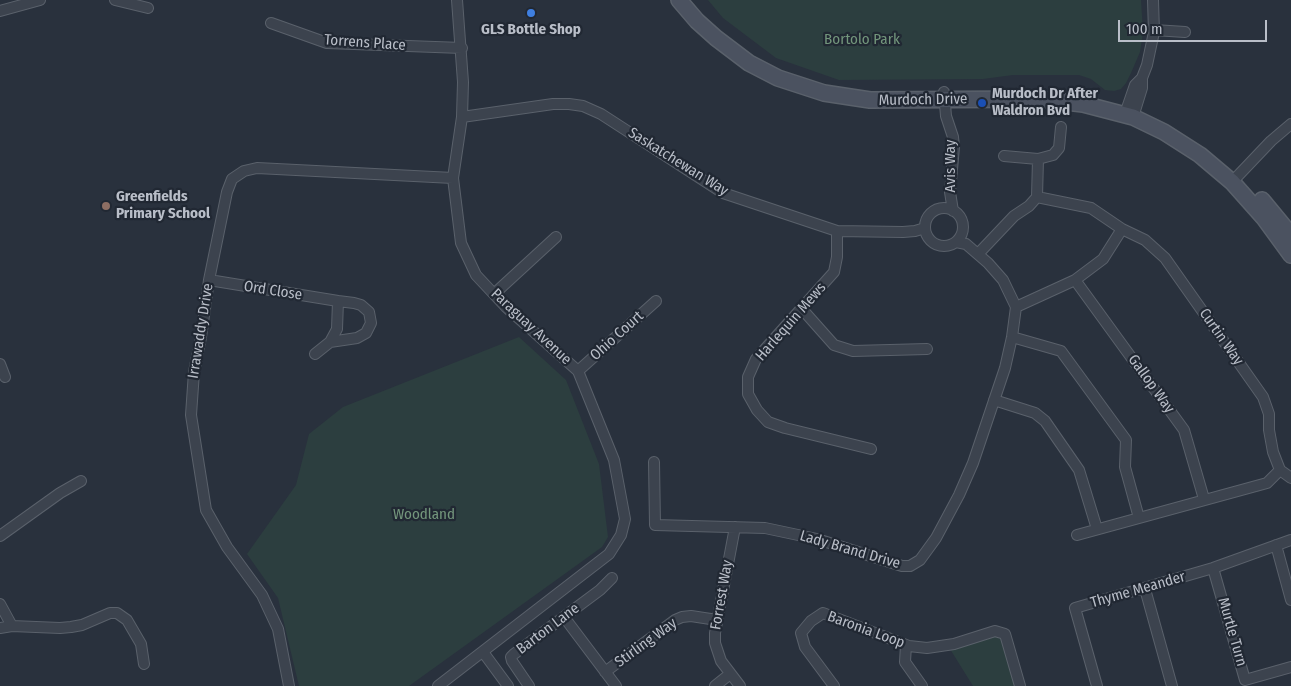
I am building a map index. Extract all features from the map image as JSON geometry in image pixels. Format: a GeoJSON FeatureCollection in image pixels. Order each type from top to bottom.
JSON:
{"type":"FeatureCollection","features":[{"type":"Feature","properties":{"kind":"main road","name":"Murdoch Drive"},"geometry":{"type":"LineString","coordinates":[[679,0],[697,21],[749,63],[793,84],[824,93],[855,99],[1049,90],[1092,96],[1131,112],[1236,178],[1262,199],[1291,235]]}},
{"type":"Feature","properties":{"kind":"main road","name":"Murdoch Drive"},"geometry":{"type":"LineString","coordinates":[[692,0],[700,11],[734,41],[770,64],[800,77],[836,87],[872,92],[945,96]]}},
{"type":"Feature","properties":{"kind":"main road","name":"Murdoch Drive"},"geometry":{"type":"LineString","coordinates":[[1236,178],[1291,255]]}},
{"type":"Feature","properties":{"kind":"street"},"geometry":{"type":"LineString","coordinates":[[0,10],[40,0]]}},
{"type":"Feature","properties":{"kind":"street"},"geometry":{"type":"LineString","coordinates":[[115,0],[148,8]]}},
{"type":"Feature","properties":{"kind":"street","name":"Paraguay Avenue"},"geometry":{"type":"LineString","coordinates":[[438,686],[609,554],[621,535],[626,519],[614,460],[578,371],[476,276],[461,243],[453,178],[462,117],[464,82],[457,0]]}},
{"type":"Feature","properties":{"kind":"street"},"geometry":{"type":"LineString","coordinates":[[1131,112],[1135,85],[1142,78],[1147,65],[1154,30],[1153,0]]}},
{"type":"Feature","properties":{"kind":"street","name":"Torrens Place"},"geometry":{"type":"LineString","coordinates":[[271,23],[327,43],[462,48]]}},
{"type":"Feature","properties":{"kind":"street"},"geometry":{"type":"LineString","coordinates":[[1154,30],[1185,32]]}},
{"type":"Feature","properties":{"kind":"street","name":"Avis Way"},"geometry":{"type":"LineString","coordinates":[[945,96],[946,116],[953,136],[954,147],[950,192],[953,211]]}},
{"type":"Feature","properties":{"kind":"street","name":"Saskatchewan Way"},"geometry":{"type":"LineString","coordinates":[[462,117],[553,104],[583,106],[600,114],[723,193],[837,231],[903,232],[925,228]]}},
{"type":"Feature","properties":{"kind":"street"},"geometry":{"type":"LineString","coordinates":[[1236,178],[1271,141],[1291,124]]}},
{"type":"Feature","properties":{"kind":"street"},"geometry":{"type":"LineString","coordinates":[[1004,156],[1038,159],[1053,155],[1059,148],[1061,127]]}},
{"type":"Feature","properties":{"kind":"street"},"geometry":{"type":"LineString","coordinates":[[978,254],[1014,216],[1029,206],[1036,197],[1038,159]]}},
{"type":"Feature","properties":{"kind":"street","name":"Irrawaddy Drive"},"geometry":{"type":"LineString","coordinates":[[289,686],[278,629],[262,595],[227,547],[206,510],[191,415],[194,372],[201,337],[208,280],[227,192],[232,179],[244,171],[257,168],[453,178]]}},
{"type":"Feature","properties":{"kind":"street","name":"Curtin Way"},"geometry":{"type":"LineString","coordinates":[[1036,197],[1091,208],[1122,229],[1145,240],[1165,258],[1263,397],[1269,414],[1269,430],[1273,452],[1280,470]]}},
{"type":"Feature","properties":{"kind":"street"},"geometry":{"type":"LineString","coordinates":[[956,242],[960,237],[962,226],[961,220],[953,211],[948,209],[937,210],[928,217],[925,228],[929,239],[939,246],[956,242],[966,244],[1003,280],[1016,307],[1075,280],[1103,259],[1122,229]]}},
{"type":"Feature","properties":{"kind":"street","name":"Harlequin Mews"},"geometry":{"type":"LineString","coordinates":[[837,231],[837,257],[834,272],[756,359],[748,377],[748,394],[757,410],[768,422],[871,449]]}},
{"type":"Feature","properties":{"kind":"street"},"geometry":{"type":"LineString","coordinates":[[494,294],[556,237]]}},
{"type":"Feature","properties":{"kind":"street","name":"Ord Close"},"geometry":{"type":"LineString","coordinates":[[208,280],[354,303],[361,305],[369,312],[371,323],[366,333],[357,338],[330,342]]}},
{"type":"Feature","properties":{"kind":"street","name":"Gallop Way"},"geometry":{"type":"LineString","coordinates":[[1075,280],[1184,430],[1204,500]]}},
{"type":"Feature","properties":{"kind":"street"},"geometry":{"type":"LineString","coordinates":[[315,354],[330,342],[337,329],[338,301]]}},
{"type":"Feature","properties":{"kind":"street","name":"Ohio Court"},"geometry":{"type":"LineString","coordinates":[[578,371],[656,301]]}},
{"type":"Feature","properties":{"kind":"street","name":"Lady Brand Drive"},"geometry":{"type":"LineString","coordinates":[[654,462],[655,525],[766,528],[818,539],[902,566],[910,566],[920,560],[936,538],[959,495],[973,463],[1005,368],[1016,307]]}},
{"type":"Feature","properties":{"kind":"street"},"geometry":{"type":"LineString","coordinates":[[802,309],[834,345],[854,351],[927,349]]}},
{"type":"Feature","properties":{"kind":"street"},"geometry":{"type":"LineString","coordinates":[[1012,337],[1060,351],[1126,440],[1125,466],[1139,518]]}},
{"type":"Feature","properties":{"kind":"street"},"geometry":{"type":"LineString","coordinates":[[0,364],[5,377]]}},
{"type":"Feature","properties":{"kind":"street"},"geometry":{"type":"LineString","coordinates":[[994,400],[1035,412],[1045,421],[1079,470],[1097,529]]}},
{"type":"Feature","properties":{"kind":"street"},"geometry":{"type":"LineString","coordinates":[[1077,535],[1267,483],[1280,470],[1291,478]]}},
{"type":"Feature","properties":{"kind":"street"},"geometry":{"type":"LineString","coordinates":[[0,536],[60,492],[81,481]]}},
{"type":"Feature","properties":{"kind":"street","name":"Forrest Way"},"geometry":{"type":"LineString","coordinates":[[735,527],[717,620],[715,643],[719,656],[740,686]]}},
{"type":"Feature","properties":{"kind":"street","name":"Thyme Meander"},"geometry":{"type":"LineString","coordinates":[[1097,686],[1076,608],[1213,568],[1291,540]]}},
{"type":"Feature","properties":{"kind":"street"},"geometry":{"type":"LineString","coordinates":[[1276,545],[1291,600]]}},
{"type":"Feature","properties":{"kind":"street","name":"Murtle Turn"},"geometry":{"type":"LineString","coordinates":[[1213,568],[1245,680],[1291,667]]}},
{"type":"Feature","properties":{"kind":"street","name":"Barton Lane"},"geometry":{"type":"LineString","coordinates":[[529,686],[514,666],[512,657],[516,651],[600,590],[612,578]]}},
{"type":"Feature","properties":{"kind":"street"},"geometry":{"type":"LineString","coordinates":[[1145,589],[1172,686]]}},
{"type":"Feature","properties":{"kind":"street"},"geometry":{"type":"LineString","coordinates":[[0,604],[12,626]]}},
{"type":"Feature","properties":{"kind":"street"},"geometry":{"type":"LineString","coordinates":[[0,628],[12,626],[71,627],[82,625],[110,613],[117,613],[127,620],[141,644],[144,664]]}},
{"type":"Feature","properties":{"kind":"street","name":"Baronia Loop"},"geometry":{"type":"LineString","coordinates":[[834,686],[805,647],[801,634],[811,621],[823,613],[906,645],[927,648],[954,644],[995,631],[1005,634],[1020,686]]}},
{"type":"Feature","properties":{"kind":"street","name":"Stirling Way"},"geometry":{"type":"LineString","coordinates":[[605,672],[675,620],[691,616],[717,620]]}},
{"type":"Feature","properties":{"kind":"street"},"geometry":{"type":"LineString","coordinates":[[564,617],[616,686]]}},
{"type":"Feature","properties":{"kind":"street"},"geometry":{"type":"LineString","coordinates":[[906,645],[905,662],[922,686]]}},
{"type":"Feature","properties":{"kind":"street"},"geometry":{"type":"LineString","coordinates":[[483,652],[508,686]]}},
{"type":"Feature","properties":{"kind":"street"},"geometry":{"type":"LineString","coordinates":[[715,686],[730,674]]}},
{"type":"Feature","properties":{"kind":"green space","name":"Bortolo Park"},"geometry":{"type":"Polygon","coordinates":[[[708,0],[1141,0],[1143,32],[1140,52],[1131,73],[1121,89],[1114,91],[1105,90],[1091,79],[1079,75],[1013,75],[983,79],[839,80],[776,58],[723,18],[708,0]]]}},
{"type":"Feature","properties":{"kind":"green space","name":"Woodland"},"geometry":{"type":"Polygon","coordinates":[[[519,337],[566,380],[599,464],[608,537],[602,547],[409,686],[299,686],[278,598],[247,554],[296,485],[309,434],[343,407],[519,337]]]}},
{"type":"Feature","properties":{"kind":"green space"},"geometry":{"type":"Polygon","coordinates":[[[996,634],[1001,637],[1017,686],[973,686],[950,649],[996,634]]]}},
{"type":"Feature","properties":{"kind":"place","name":"GLS Bottle Shop"},"geometry":{"type":"Point","coordinates":[531,13]}},
{"type":"Feature","properties":{"kind":"place","name":"Murdoch Dr After Waldron Bvd"},"geometry":{"type":"Point","coordinates":[982,103]}},
{"type":"Feature","properties":{"kind":"place","name":"Greenfields Primary School"},"geometry":{"type":"Point","coordinates":[106,206]}}]}
